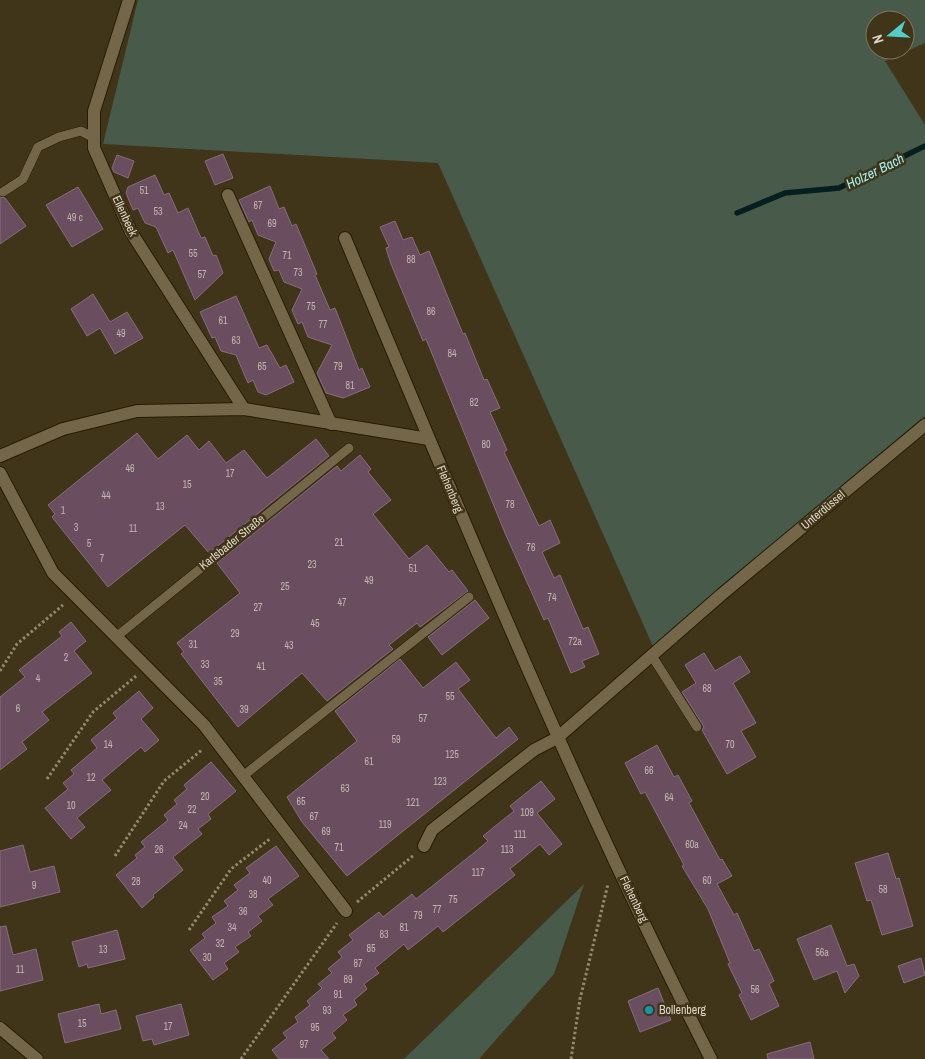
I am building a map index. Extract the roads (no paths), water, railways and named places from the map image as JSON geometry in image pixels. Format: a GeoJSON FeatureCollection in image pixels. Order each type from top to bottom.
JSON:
{"type":"FeatureCollection","features":[{"type":"Feature","properties":{"kind":"street","name":"Ellenbeek"},"geometry":{"type":"LineString","coordinates":[[128,0],[94,111],[94,148],[131,232],[244,409]]}},
{"type":"Feature","properties":{"kind":"street"},"geometry":{"type":"LineString","coordinates":[[228,195],[331,424]]}},
{"type":"Feature","properties":{"kind":"street","name":"Flehenberg"},"geometry":{"type":"LineString","coordinates":[[345,238],[557,738],[711,1059]]}},
{"type":"Feature","properties":{"kind":"street"},"geometry":{"type":"LineString","coordinates":[[0,456],[63,429],[137,411],[244,409],[429,439]]}},
{"type":"Feature","properties":{"kind":"street","name":"Unterdüssel"},"geometry":{"type":"LineString","coordinates":[[652,656],[722,595],[925,426]]}},
{"type":"Feature","properties":{"kind":"street"},"geometry":{"type":"LineString","coordinates":[[0,473],[53,573],[204,725],[346,911]]}},
{"type":"Feature","properties":{"kind":"street"},"geometry":{"type":"LineString","coordinates":[[424,846],[432,830],[534,750],[557,738],[652,656]]}},
{"type":"Feature","properties":{"kind":"street"},"geometry":{"type":"LineString","coordinates":[[0,1028],[37,1059]]}},
{"type":"Feature","properties":{"kind":"lane"},"geometry":{"type":"LineString","coordinates":[[3,192],[23,179],[38,147],[59,137],[81,131],[94,138]]}},
{"type":"Feature","properties":{"kind":"lane","name":"Karlsbader Straße"},"geometry":{"type":"LineString","coordinates":[[116,637],[349,448]]}},
{"type":"Feature","properties":{"kind":"lane"},"geometry":{"type":"LineString","coordinates":[[243,776],[469,597]]}},
{"type":"Feature","properties":{"kind":"lane"},"geometry":{"type":"LineString","coordinates":[[652,656],[697,727]]}},
{"type":"Feature","properties":{"kind":"waterway","name":"Holzer Bach"},"geometry":{"type":"LineString","coordinates":[[737,213],[785,193],[839,188],[925,146]]}},
{"type":"Feature","properties":{"kind":"place","name":"Bollenberg"},"geometry":{"type":"Point","coordinates":[649,1010]}}]}
